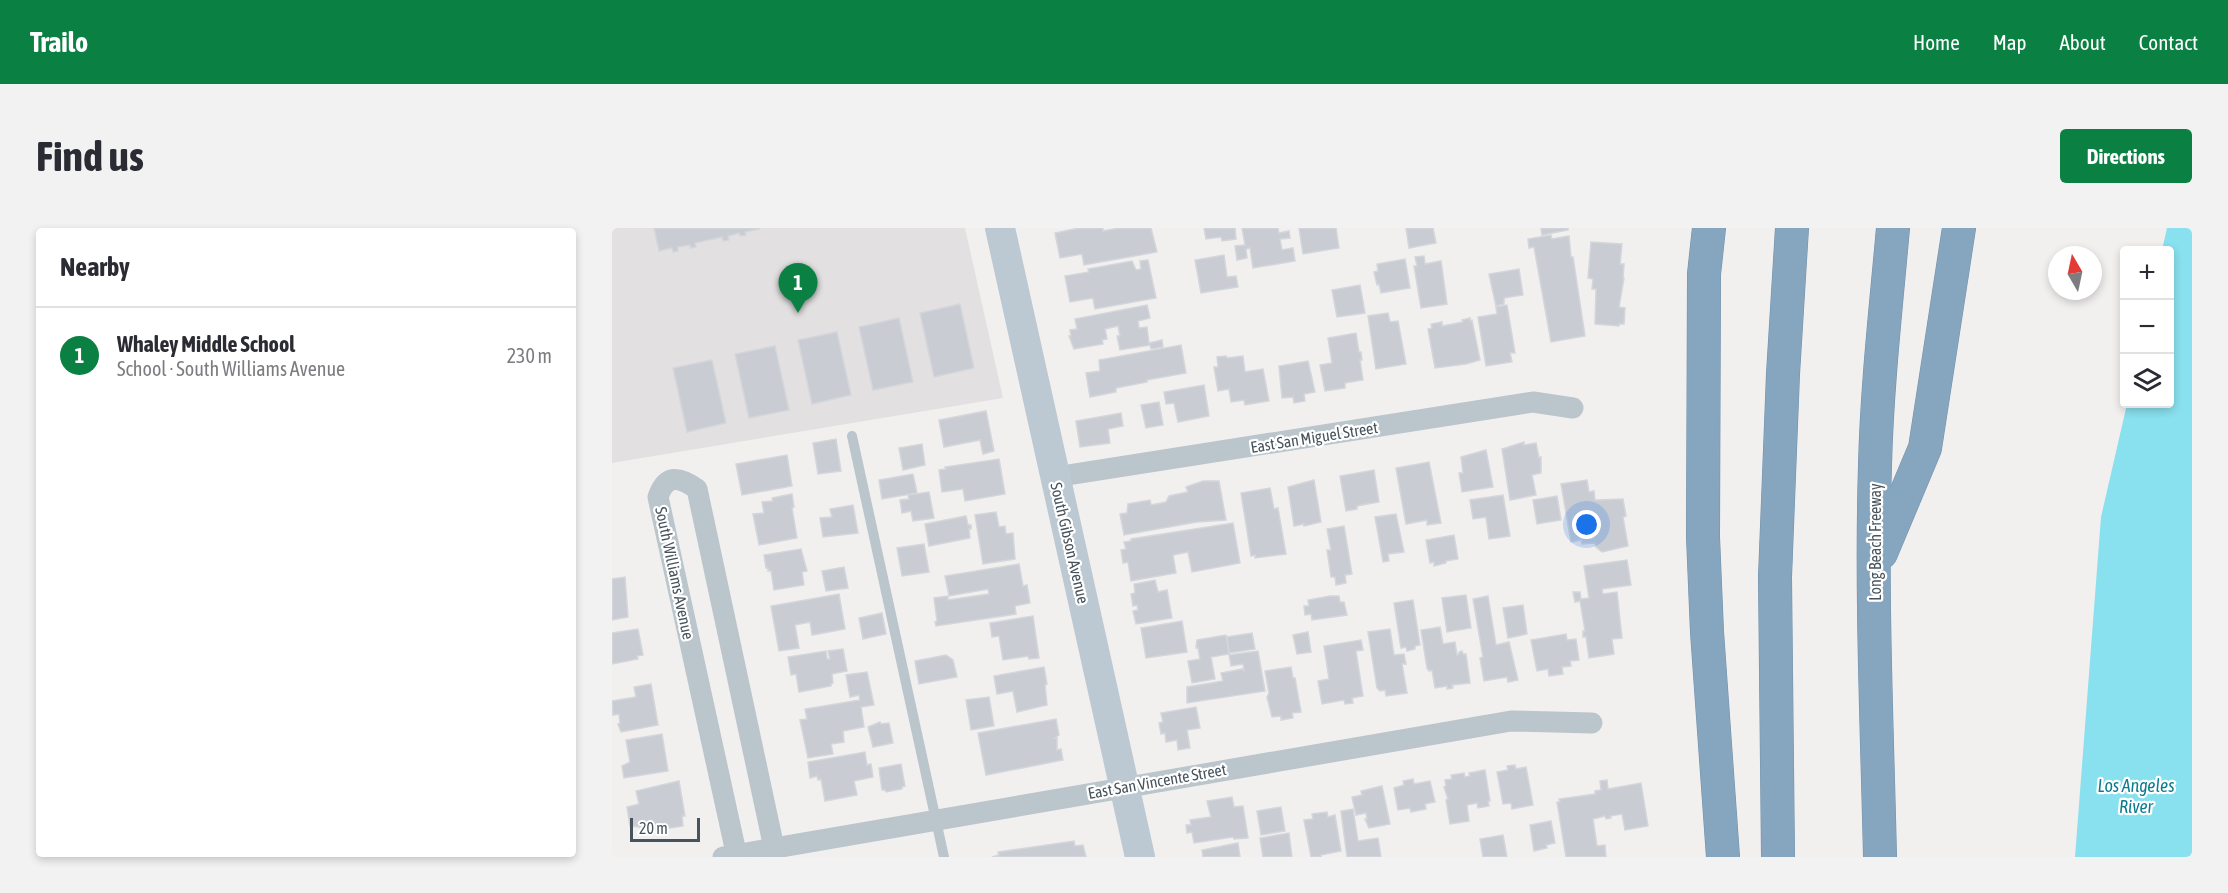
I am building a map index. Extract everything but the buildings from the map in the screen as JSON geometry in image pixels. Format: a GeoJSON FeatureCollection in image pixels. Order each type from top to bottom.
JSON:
{"type":"FeatureCollection","features":[{"type":"Feature","properties":{"kind":"highway"},"geometry":{"type":"LineString","coordinates":[[1709,228],[1704,274],[1703,537],[1723,857]]}},
{"type":"Feature","properties":{"kind":"highway"},"geometry":{"type":"LineString","coordinates":[[1778,857],[1775,578],[1783,374],[1792,228]]}},
{"type":"Feature","properties":{"kind":"highway","name":"Long Beach Freeway"},"geometry":{"type":"LineString","coordinates":[[1880,857],[1874,569],[1877,420],[1893,228]]}},
{"type":"Feature","properties":{"kind":"highway"},"geometry":{"type":"LineString","coordinates":[[1874,569],[1926,448],[1959,228]]}},
{"type":"Feature","properties":{"kind":"street","name":"South Gibson Avenue"},"geometry":{"type":"LineString","coordinates":[[1000,228],[1140,857]]}},
{"type":"Feature","properties":{"kind":"street","name":"East San Miguel Street"},"geometry":{"type":"LineString","coordinates":[[1055,477],[1533,402],[1573,408]]}},
{"type":"Feature","properties":{"kind":"street","name":"South Williams Avenue"},"geometry":{"type":"LineString","coordinates":[[732,856],[658,497],[662,486],[672,479],[685,480],[697,489],[775,852]]}},
{"type":"Feature","properties":{"kind":"street","name":"East San Vincente Street"},"geometry":{"type":"LineString","coordinates":[[732,856],[775,852],[935,820],[1511,721],[1592,723]]}},
{"type":"Feature","properties":{"kind":"lane"},"geometry":{"type":"LineString","coordinates":[[852,436],[944,857]]}},
{"type":"Feature","properties":{"kind":"shaded area"},"geometry":{"type":"Polygon","coordinates":[[[612,228],[965,228],[1003,398],[612,463],[612,228]]]}},
{"type":"Feature","properties":{"kind":"water","name":"Los Angeles River"},"geometry":{"type":"Polygon","coordinates":[[[2167,228],[2192,228],[2192,857],[2075,857],[2101,517],[2126,408],[2174,408],[2174,246],[2163,246],[2167,228]]]}},
{"type":"Feature","properties":{"kind":"place","name":"Whaley Middle School"},"geometry":{"type":"Point","coordinates":[798,313]}}]}
